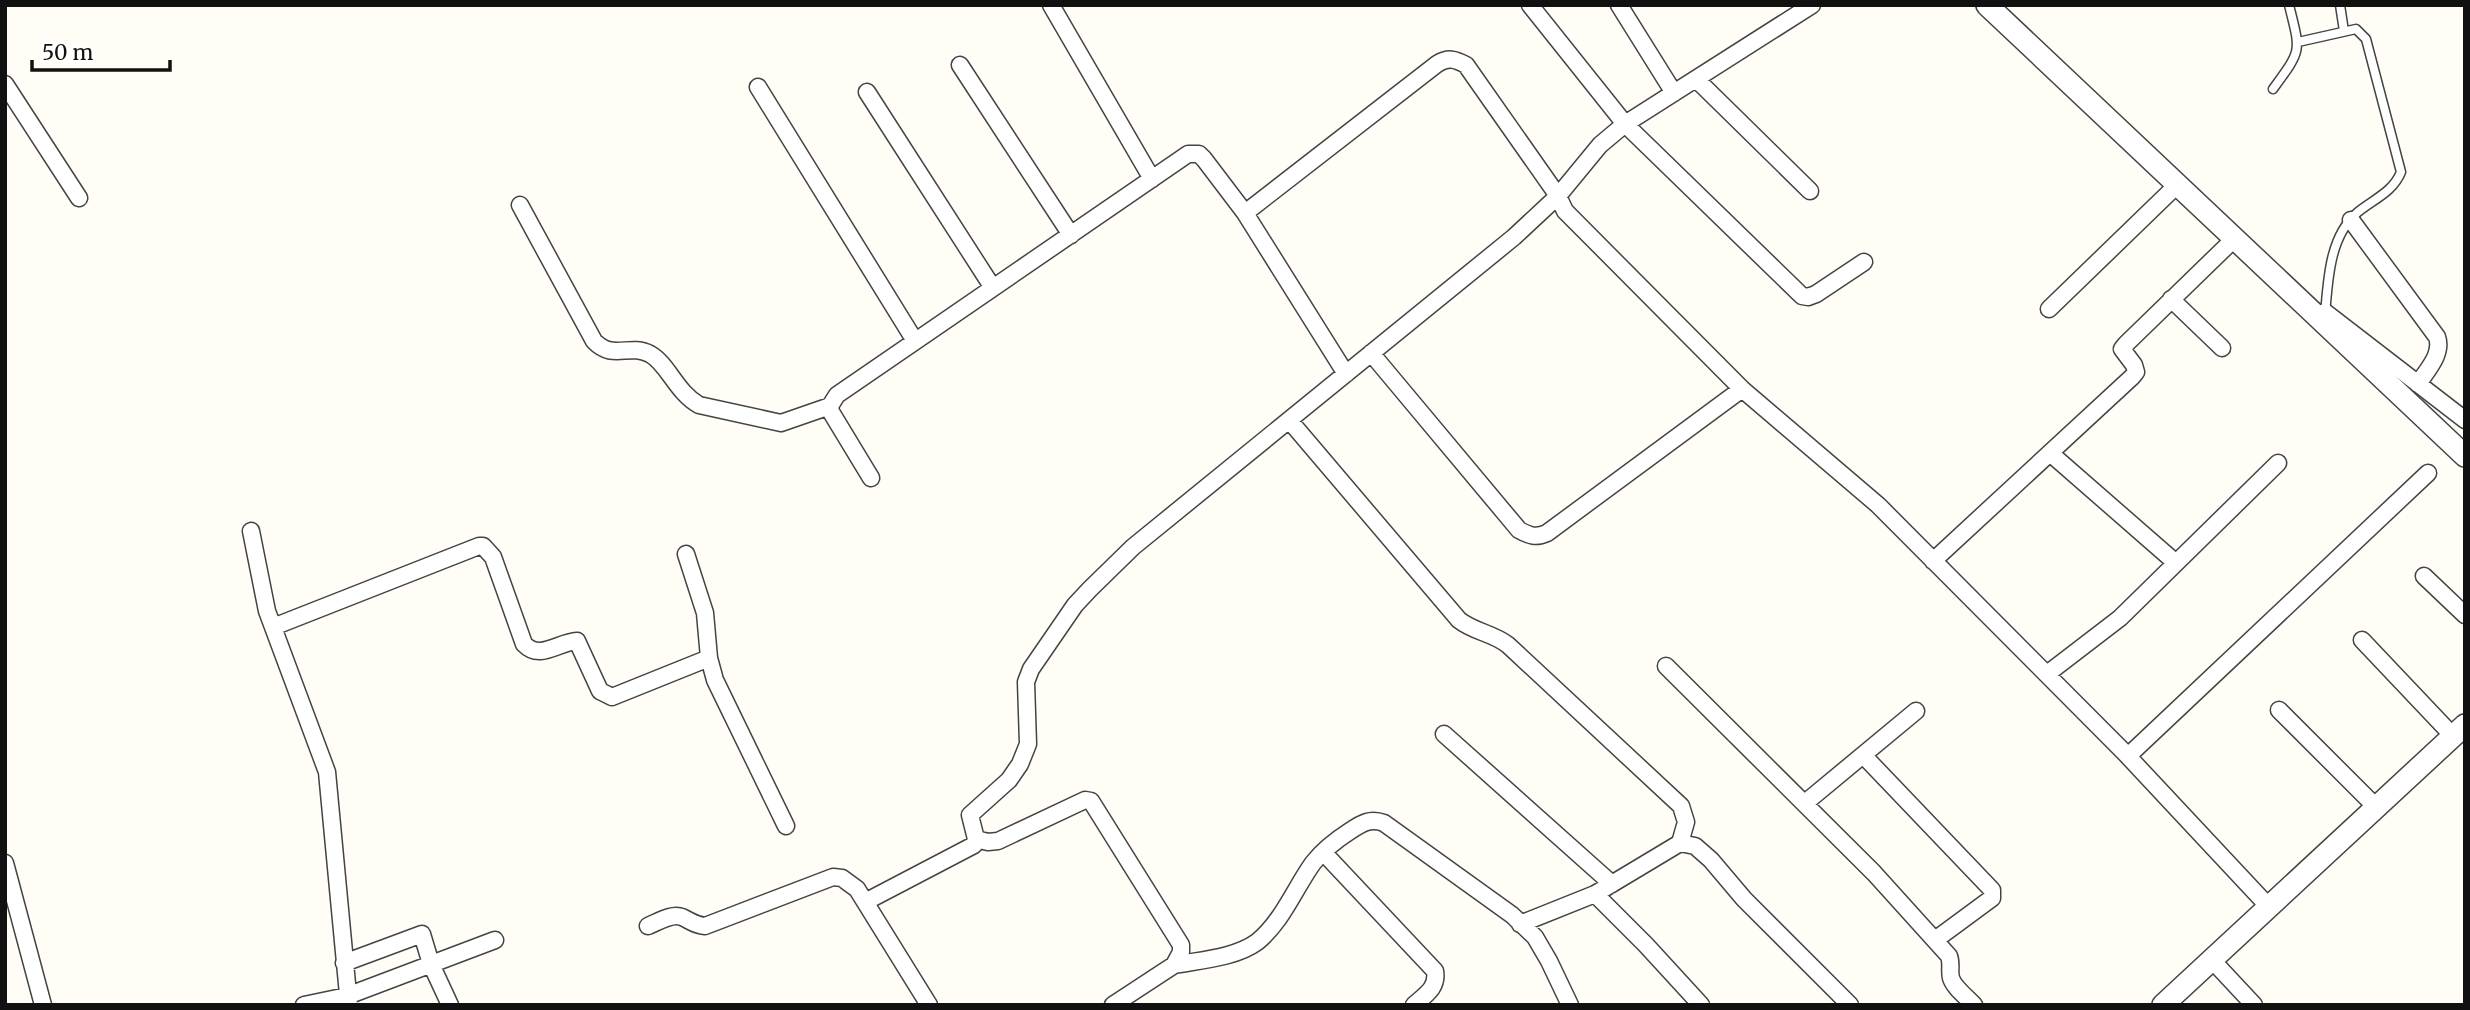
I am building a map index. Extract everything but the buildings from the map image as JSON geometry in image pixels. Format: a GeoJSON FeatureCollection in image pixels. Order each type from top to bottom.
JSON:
{"type":"FeatureCollection","features":[{"type":"Feature","properties":{"kind":"street"},"geometry":{"type":"LineString","coordinates":[[1051,5],[1152,179]]}},
{"type":"Feature","properties":{"kind":"street"},"geometry":{"type":"LineString","coordinates":[[1530,5],[1625,124],[1802,296],[1816,294],[1864,262]]}},
{"type":"Feature","properties":{"kind":"street"},"geometry":{"type":"LineString","coordinates":[[1619,5],[1674,93]]}},
{"type":"Feature","properties":{"kind":"street"},"geometry":{"type":"LineString","coordinates":[[976,839],[970,815],[1009,780],[1020,764],[1028,744],[1026,682],[1031,669],[1075,605],[1133,547],[1514,237],[1558,196],[1600,145],[1625,124],[1812,5]]}},
{"type":"Feature","properties":{"kind":"street"},"geometry":{"type":"LineString","coordinates":[[1987,5],[2233,240],[2324,318],[2465,456]]}},
{"type":"Feature","properties":{"kind":"street"},"geometry":{"type":"LineString","coordinates":[[1245,213],[1445,60],[1455,59],[1466,65],[1558,196],[1565,211],[1742,389],[1878,505],[2128,756],[2269,907]]}},
{"type":"Feature","properties":{"kind":"street"},"geometry":{"type":"LineString","coordinates":[[960,65],[1071,235]]}},
{"type":"Feature","properties":{"kind":"street"},"geometry":{"type":"LineString","coordinates":[[1696,79],[1810,191]]}},
{"type":"Feature","properties":{"kind":"street"},"geometry":{"type":"LineString","coordinates":[[5,84],[79,198]]}},
{"type":"Feature","properties":{"kind":"street"},"geometry":{"type":"LineString","coordinates":[[758,87],[915,341]]}},
{"type":"Feature","properties":{"kind":"street"},"geometry":{"type":"LineString","coordinates":[[867,92],[993,288]]}},
{"type":"Feature","properties":{"kind":"street"},"geometry":{"type":"LineString","coordinates":[[520,205],[594,341],[600,347],[608,352],[649,353],[688,399],[699,405],[781,423],[830,407],[837,395],[915,341],[1188,154],[1199,154],[1245,213],[1346,374]]}},
{"type":"Feature","properties":{"kind":"street"},"geometry":{"type":"LineString","coordinates":[[2049,310],[2175,186]]}},
{"type":"Feature","properties":{"kind":"street"},"geometry":{"type":"LineString","coordinates":[[2351,220],[2437,337],[2440,345],[2438,353],[2418,384]]}},
{"type":"Feature","properties":{"kind":"street"},"geometry":{"type":"LineString","coordinates":[[1933,561],[2132,377],[2136,372],[2134,365],[2122,349],[2233,240]]}},
{"type":"Feature","properties":{"kind":"street"},"geometry":{"type":"LineString","coordinates":[[2171,299],[2222,348]]}},
{"type":"Feature","properties":{"kind":"street"},"geometry":{"type":"LineString","coordinates":[[2324,318],[2465,420]]}},
{"type":"Feature","properties":{"kind":"street"},"geometry":{"type":"LineString","coordinates":[[1371,353],[1519,530],[1529,536],[1539,537],[1742,389]]}},
{"type":"Feature","properties":{"kind":"street"},"geometry":{"type":"LineString","coordinates":[[830,407],[871,478]]}},
{"type":"Feature","properties":{"kind":"street"},"geometry":{"type":"LineString","coordinates":[[1289,420],[1459,620],[1477,632],[1491,635],[1508,645],[1681,806],[1686,822],[1680,843]]}},
{"type":"Feature","properties":{"kind":"street"},"geometry":{"type":"LineString","coordinates":[[2050,453],[2176,564]]}},
{"type":"Feature","properties":{"kind":"street"},"geometry":{"type":"LineString","coordinates":[[2047,674],[2119,618],[2278,463]]}},
{"type":"Feature","properties":{"kind":"street"},"geometry":{"type":"LineString","coordinates":[[2128,756],[2428,473]]}},
{"type":"Feature","properties":{"kind":"street"},"geometry":{"type":"LineString","coordinates":[[251,531],[267,611],[327,772],[348,1000]]}},
{"type":"Feature","properties":{"kind":"street"},"geometry":{"type":"LineString","coordinates":[[273,627],[483,546],[493,557],[524,644],[531,651],[541,652],[577,641],[604,695],[612,698],[709,659]]}},
{"type":"Feature","properties":{"kind":"street"},"geometry":{"type":"LineString","coordinates":[[686,554],[705,613],[709,659],[715,680],[786,826]]}},
{"type":"Feature","properties":{"kind":"street"},"geometry":{"type":"LineString","coordinates":[[2424,576],[2465,615]]}},
{"type":"Feature","properties":{"kind":"street"},"geometry":{"type":"LineString","coordinates":[[2163,1005],[2459,730],[2362,640]]}},
{"type":"Feature","properties":{"kind":"street"},"geometry":{"type":"LineString","coordinates":[[1666,666],[1874,873],[1950,956],[1950,976],[1953,983],[1974,1005]]}},
{"type":"Feature","properties":{"kind":"street"},"geometry":{"type":"LineString","coordinates":[[2279,710],[2376,807]]}},
{"type":"Feature","properties":{"kind":"street"},"geometry":{"type":"LineString","coordinates":[[1805,803],[1916,711]]}},
{"type":"Feature","properties":{"kind":"street"},"geometry":{"type":"LineString","coordinates":[[1444,734],[1612,884]]}},
{"type":"Feature","properties":{"kind":"street"},"geometry":{"type":"LineString","coordinates":[[1863,755],[1992,890],[1992,898],[1935,940]]}},
{"type":"Feature","properties":{"kind":"street"},"geometry":{"type":"LineString","coordinates":[[976,839],[998,841],[1085,800],[1091,801],[1181,945],[1181,952],[1174,965]]}},
{"type":"Feature","properties":{"kind":"street"},"geometry":{"type":"LineString","coordinates":[[1113,1005],[1174,965],[1240,951],[1257,942],[1275,922],[1314,862],[1330,844],[1361,823],[1374,820],[1384,823],[1535,937],[1570,1005]]}},
{"type":"Feature","properties":{"kind":"street"},"geometry":{"type":"LineString","coordinates":[[865,902],[970,848],[976,839]]}},
{"type":"Feature","properties":{"kind":"street"},"geometry":{"type":"LineString","coordinates":[[1520,924],[1595,894],[1680,843],[1695,846],[1850,1005]]}},
{"type":"Feature","properties":{"kind":"street"},"geometry":{"type":"LineString","coordinates":[[1323,852],[1435,971],[1434,987],[1414,1005]]}},
{"type":"Feature","properties":{"kind":"street"},"geometry":{"type":"LineString","coordinates":[[5,863],[10,903],[43,1005]]}},
{"type":"Feature","properties":{"kind":"street"},"geometry":{"type":"LineString","coordinates":[[648,926],[674,916],[695,925],[705,926],[833,877],[849,881],[929,1005]]}},
{"type":"Feature","properties":{"kind":"street"},"geometry":{"type":"LineString","coordinates":[[1595,894],[1646,944],[1701,1005]]}},
{"type":"Feature","properties":{"kind":"street"},"geometry":{"type":"LineString","coordinates":[[344,963],[419,933],[424,935],[431,964],[450,1005]]}},
{"type":"Feature","properties":{"kind":"street"},"geometry":{"type":"LineString","coordinates":[[304,1005],[348,1000],[495,940]]}},
{"type":"Feature","properties":{"kind":"street"},"geometry":{"type":"LineString","coordinates":[[2211,960],[2254,1005]]}},
{"type":"Feature","properties":{"kind":"lane"},"geometry":{"type":"LineString","coordinates":[[2273,89],[2298,52],[2289,5]]}},
{"type":"Feature","properties":{"kind":"lane"},"geometry":{"type":"LineString","coordinates":[[2340,5],[2344,31]]}},
{"type":"Feature","properties":{"kind":"lane"},"geometry":{"type":"LineString","coordinates":[[2298,42],[2356,29],[2367,38],[2401,172],[2392,188],[2355,214],[2340,234],[2331,261],[2324,318]]}}]}
